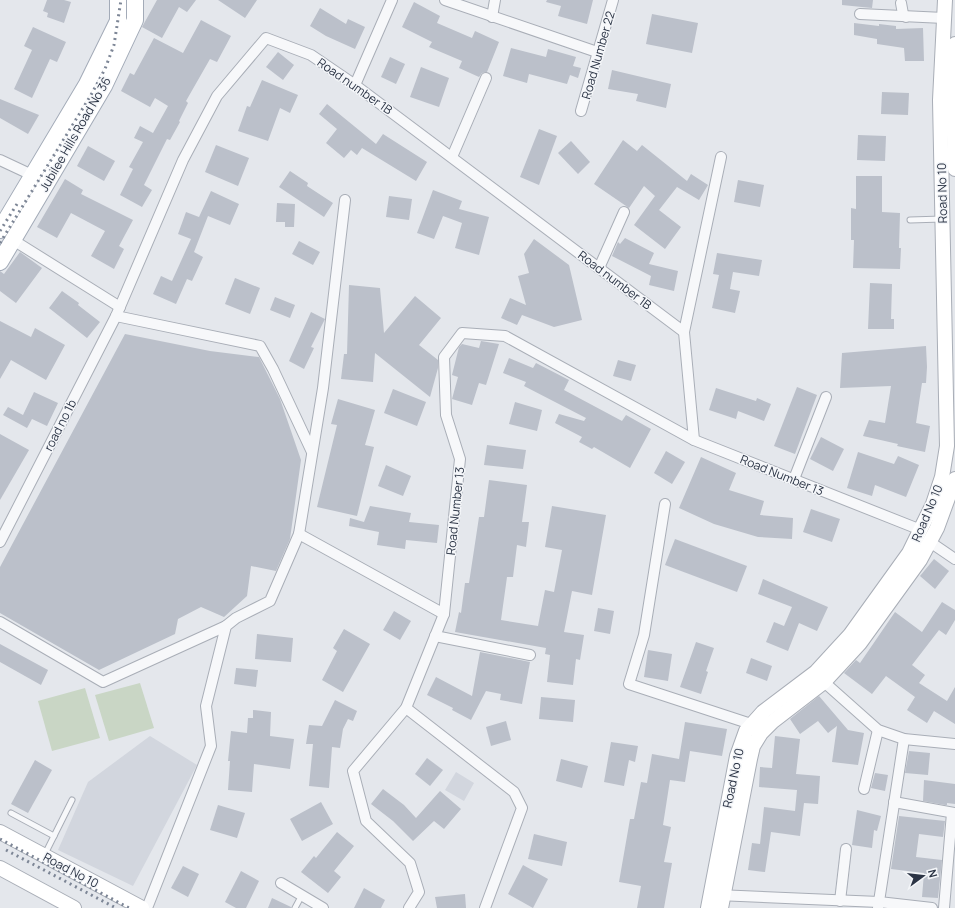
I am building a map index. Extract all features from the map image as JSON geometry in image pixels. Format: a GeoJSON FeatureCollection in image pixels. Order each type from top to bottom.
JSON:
{"type":"FeatureCollection","features":[{"type":"Feature","properties":{"kind":"main road","name":"Jubilee Hills Road No 36"},"geometry":{"type":"LineString","coordinates":[[0,230],[87,84],[118,20],[118,0]]}},
{"type":"Feature","properties":{"kind":"main road","name":"Jubilee Hills Road No 36"},"geometry":{"type":"LineString","coordinates":[[0,259],[13,240],[104,86],[135,20],[135,0]]}},
{"type":"Feature","properties":{"kind":"main road","name":"Road No 10"},"geometry":{"type":"LineString","coordinates":[[716,902],[737,756],[741,741],[751,724],[764,712],[816,672],[850,635],[909,553],[933,504],[942,477],[947,446],[951,366],[943,219],[940,100],[945,0]]}},
{"type":"Feature","properties":{"kind":"main road","name":"Road No 10"},"geometry":{"type":"LineString","coordinates":[[955,44],[953,100],[955,169]]}},
{"type":"Feature","properties":{"kind":"main road"},"geometry":{"type":"LineString","coordinates":[[74,105],[88,114]]}},
{"type":"Feature","properties":{"kind":"main road","name":"Road No 10"},"geometry":{"type":"LineString","coordinates":[[716,902],[750,759],[757,738],[772,722],[824,682],[860,644],[920,560],[945,509],[955,479]]}},
{"type":"Feature","properties":{"kind":"main road","name":"Road No 10"},"geometry":{"type":"LineString","coordinates":[[0,832],[142,908]]}},
{"type":"Feature","properties":{"kind":"main road"},"geometry":{"type":"LineString","coordinates":[[0,868],[74,908]]}},
{"type":"Feature","properties":{"kind":"street"},"geometry":{"type":"LineString","coordinates":[[355,85],[392,0]]}},
{"type":"Feature","properties":{"kind":"street"},"geometry":{"type":"LineString","coordinates":[[445,0],[597,52]]}},
{"type":"Feature","properties":{"kind":"street"},"geometry":{"type":"LineString","coordinates":[[492,17],[495,0]]}},
{"type":"Feature","properties":{"kind":"street","name":"Road Number 22"},"geometry":{"type":"LineString","coordinates":[[581,110],[613,0]]}},
{"type":"Feature","properties":{"kind":"street"},"geometry":{"type":"LineString","coordinates":[[901,3],[906,17]]}},
{"type":"Feature","properties":{"kind":"street"},"geometry":{"type":"LineString","coordinates":[[860,14],[944,18]]}},
{"type":"Feature","properties":{"kind":"street","name":"Road number 1B"},"geometry":{"type":"LineString","coordinates":[[118,312],[183,160],[217,96],[266,38],[311,55],[355,85],[684,332]]}},
{"type":"Feature","properties":{"kind":"street"},"geometry":{"type":"LineString","coordinates":[[452,158],[486,78]]}},
{"type":"Feature","properties":{"kind":"street"},"geometry":{"type":"LineString","coordinates":[[694,440],[684,332],[721,156]]}},
{"type":"Feature","properties":{"kind":"street"},"geometry":{"type":"LineString","coordinates":[[0,160],[32,175]]}},
{"type":"Feature","properties":{"kind":"street"},"geometry":{"type":"LineString","coordinates":[[0,622],[103,682],[226,626],[236,618],[270,600],[299,534],[323,388],[345,200]]}},
{"type":"Feature","properties":{"kind":"street"},"geometry":{"type":"LineString","coordinates":[[599,268],[624,212]]}},
{"type":"Feature","properties":{"kind":"street"},"geometry":{"type":"LineString","coordinates":[[13,240],[118,312],[260,346],[273,369],[312,452]]}},
{"type":"Feature","properties":{"kind":"street","name":"road no 1b"},"geometry":{"type":"LineString","coordinates":[[0,542],[118,312]]}},
{"type":"Feature","properties":{"kind":"street","name":"Road Number 13"},"geometry":{"type":"LineString","coordinates":[[409,908],[419,892],[410,863],[366,821],[352,771],[406,708],[444,614],[460,459],[446,415],[444,356],[462,333],[505,336],[694,440],[921,530]]}},
{"type":"Feature","properties":{"kind":"street"},"geometry":{"type":"LineString","coordinates":[[794,479],[826,397]]}},
{"type":"Feature","properties":{"kind":"street"},"geometry":{"type":"LineString","coordinates":[[665,504],[644,635],[629,684],[751,724]]}},
{"type":"Feature","properties":{"kind":"street"},"geometry":{"type":"LineString","coordinates":[[299,534],[444,614]]}},
{"type":"Feature","properties":{"kind":"street"},"geometry":{"type":"LineString","coordinates":[[930,542],[955,559]]}},
{"type":"Feature","properties":{"kind":"street"},"geometry":{"type":"LineString","coordinates":[[147,908],[211,746],[206,706],[226,626]]}},
{"type":"Feature","properties":{"kind":"street"},"geometry":{"type":"LineString","coordinates":[[435,636],[530,655]]}},
{"type":"Feature","properties":{"kind":"street"},"geometry":{"type":"LineString","coordinates":[[824,682],[878,730],[904,739],[955,744]]}},
{"type":"Feature","properties":{"kind":"street"},"geometry":{"type":"LineString","coordinates":[[406,708],[514,792],[522,808],[485,908]]}},
{"type":"Feature","properties":{"kind":"street"},"geometry":{"type":"LineString","coordinates":[[864,789],[878,730]]}},
{"type":"Feature","properties":{"kind":"street"},"geometry":{"type":"LineString","coordinates":[[878,905],[904,739]]}},
{"type":"Feature","properties":{"kind":"street"},"geometry":{"type":"LineString","coordinates":[[894,802],[954,813],[944,908]]}},
{"type":"Feature","properties":{"kind":"street"},"geometry":{"type":"LineString","coordinates":[[840,904],[846,849]]}},
{"type":"Feature","properties":{"kind":"street"},"geometry":{"type":"LineString","coordinates":[[281,883],[322,908]]}},
{"type":"Feature","properties":{"kind":"street"},"geometry":{"type":"LineString","coordinates":[[716,902],[878,905],[932,908]]}},
{"type":"Feature","properties":{"kind":"lane"},"geometry":{"type":"LineString","coordinates":[[910,220],[943,219]]}},
{"type":"Feature","properties":{"kind":"lane"},"geometry":{"type":"LineString","coordinates":[[44,856],[72,800]]}},
{"type":"Feature","properties":{"kind":"lane"},"geometry":{"type":"LineString","coordinates":[[11,813],[54,836]]}},
{"type":"Feature","properties":{"kind":"lane"},"geometry":{"type":"LineString","coordinates":[[295,908],[302,895]]}},
{"type":"Feature","properties":{"kind":"shaded area"},"geometry":{"type":"Polygon","coordinates":[[[150,736],[197,765],[133,886],[58,850],[88,782],[150,736]]]}},
{"type":"Feature","properties":{"kind":"shaded area"},"geometry":{"type":"Polygon","coordinates":[[[456,772],[474,783],[464,801],[445,790],[456,772]]]}},
{"type":"Feature","properties":{"kind":"green space"},"geometry":{"type":"Polygon","coordinates":[[[140,683],[154,728],[109,741],[95,695],[140,683]]]}},
{"type":"Feature","properties":{"kind":"green space"},"geometry":{"type":"Polygon","coordinates":[[[85,688],[100,738],[52,751],[38,701],[85,688]]]}},
{"type":"Feature","properties":{"kind":"building"},"geometry":{"type":"Polygon","coordinates":[[[47,0],[64,0],[71,2],[64,23],[47,17],[48,13],[43,11],[47,0]]]}},
{"type":"Feature","properties":{"kind":"building"},"geometry":{"type":"Polygon","coordinates":[[[157,0],[196,0],[187,12],[179,7],[162,38],[142,27],[157,0]]]}},
{"type":"Feature","properties":{"kind":"building"},"geometry":{"type":"Polygon","coordinates":[[[218,0],[257,0],[245,18],[218,0]]]}},
{"type":"Feature","properties":{"kind":"building"},"geometry":{"type":"Polygon","coordinates":[[[547,0],[593,0],[587,24],[558,16],[561,6],[546,2],[547,0]]]}},
{"type":"Feature","properties":{"kind":"building"},"geometry":{"type":"Polygon","coordinates":[[[842,0],[873,0],[872,8],[842,5],[842,0]]]}},
{"type":"Feature","properties":{"kind":"building"},"geometry":{"type":"Polygon","coordinates":[[[414,2],[440,16],[437,23],[472,38],[475,31],[499,42],[487,72],[482,73],[479,77],[459,68],[462,61],[429,47],[432,42],[402,27],[414,2]]]}},
{"type":"Feature","properties":{"kind":"building"},"geometry":{"type":"Polygon","coordinates":[[[320,8],[346,24],[348,19],[365,27],[355,49],[326,36],[310,26],[320,8]]]}},
{"type":"Feature","properties":{"kind":"building"},"geometry":{"type":"Polygon","coordinates":[[[652,14],[698,23],[692,53],[646,44],[652,14]]]}},
{"type":"Feature","properties":{"kind":"building"},"geometry":{"type":"Polygon","coordinates":[[[201,20],[231,36],[217,62],[210,59],[186,101],[188,103],[179,121],[180,122],[170,140],[167,139],[144,185],[152,190],[142,207],[120,195],[133,169],[129,167],[143,142],[134,138],[140,126],[153,133],[168,106],[155,98],[150,107],[121,91],[130,73],[134,75],[154,38],[183,53],[201,20]]]}},
{"type":"Feature","properties":{"kind":"building"},"geometry":{"type":"Polygon","coordinates":[[[854,23],[879,26],[879,24],[896,26],[896,29],[923,28],[924,61],[905,61],[904,48],[877,44],[877,39],[854,35],[854,23]]]}},
{"type":"Feature","properties":{"kind":"building"},"geometry":{"type":"Polygon","coordinates":[[[33,27],[66,42],[57,62],[50,59],[32,98],[14,89],[32,50],[24,46],[33,27]]]}},
{"type":"Feature","properties":{"kind":"building"},"geometry":{"type":"Polygon","coordinates":[[[511,48],[546,57],[548,49],[576,57],[573,66],[581,68],[578,78],[570,75],[567,84],[529,74],[527,83],[503,76],[511,48]]]}},
{"type":"Feature","properties":{"kind":"building"},"geometry":{"type":"Polygon","coordinates":[[[278,52],[294,65],[283,80],[266,67],[278,52]]]}},
{"type":"Feature","properties":{"kind":"building"},"geometry":{"type":"Polygon","coordinates":[[[390,57],[405,64],[396,84],[381,77],[390,57]]]}},
{"type":"Feature","properties":{"kind":"building"},"geometry":{"type":"Polygon","coordinates":[[[421,67],[449,78],[439,107],[410,97],[421,67]]]}},
{"type":"Feature","properties":{"kind":"building"},"geometry":{"type":"Polygon","coordinates":[[[612,70],[671,84],[666,108],[636,101],[638,94],[608,89],[612,70]]]}},
{"type":"Feature","properties":{"kind":"building"},"geometry":{"type":"Polygon","coordinates":[[[262,80],[298,95],[290,113],[280,108],[268,141],[238,131],[247,106],[250,107],[262,80]]]}},
{"type":"Feature","properties":{"kind":"building"},"geometry":{"type":"Polygon","coordinates":[[[882,92],[909,93],[908,115],[881,114],[882,92]]]}},
{"type":"Feature","properties":{"kind":"building"},"geometry":{"type":"Polygon","coordinates":[[[0,99],[39,115],[28,134],[0,118],[0,99]]]}},
{"type":"Feature","properties":{"kind":"building"},"geometry":{"type":"Polygon","coordinates":[[[327,104],[376,144],[383,134],[427,162],[416,181],[362,148],[357,155],[351,150],[344,158],[326,143],[337,129],[319,114],[327,104]]]}},
{"type":"Feature","properties":{"kind":"building"},"geometry":{"type":"Polygon","coordinates":[[[539,129],[557,136],[539,185],[520,177],[539,129]]]}},
{"type":"Feature","properties":{"kind":"building"},"geometry":{"type":"Polygon","coordinates":[[[858,135],[886,136],[885,161],[857,160],[858,135]]]}},
{"type":"Feature","properties":{"kind":"building"},"geometry":{"type":"Polygon","coordinates":[[[623,140],[637,151],[642,145],[687,181],[691,174],[708,185],[699,200],[677,187],[659,210],[681,227],[665,249],[634,225],[655,196],[644,186],[629,208],[594,184],[623,140]]]}},
{"type":"Feature","properties":{"kind":"building"},"geometry":{"type":"Polygon","coordinates":[[[571,141],[590,162],[578,174],[558,153],[571,141]]]}},
{"type":"Feature","properties":{"kind":"building"},"geometry":{"type":"Polygon","coordinates":[[[216,145],[249,158],[238,186],[205,172],[216,145]]]}},
{"type":"Feature","properties":{"kind":"building"},"geometry":{"type":"Polygon","coordinates":[[[88,146],[115,161],[104,181],[77,166],[88,146]]]}},
{"type":"Feature","properties":{"kind":"building"},"geometry":{"type":"Polygon","coordinates":[[[290,171],[308,183],[307,186],[333,203],[324,217],[279,187],[290,171]]]}},
{"type":"Feature","properties":{"kind":"building"},"geometry":{"type":"Polygon","coordinates":[[[856,176],[882,176],[882,212],[900,213],[900,269],[853,268],[854,240],[851,240],[851,208],[856,209],[856,176]]]}},
{"type":"Feature","properties":{"kind":"building"},"geometry":{"type":"Polygon","coordinates":[[[65,179],[83,190],[81,194],[133,220],[119,246],[124,249],[114,269],[91,256],[105,231],[71,213],[57,238],[37,227],[65,179]]]}},
{"type":"Feature","properties":{"kind":"building"},"geometry":{"type":"Polygon","coordinates":[[[738,180],[764,185],[760,207],[734,202],[738,180]]]}},
{"type":"Feature","properties":{"kind":"building"},"geometry":{"type":"Polygon","coordinates":[[[433,190],[462,201],[459,209],[489,217],[479,255],[455,248],[462,223],[443,216],[434,239],[417,233],[433,190]]]}},
{"type":"Feature","properties":{"kind":"building"},"geometry":{"type":"Polygon","coordinates":[[[211,191],[239,204],[230,225],[208,216],[194,252],[203,257],[192,281],[187,279],[176,304],[153,294],[161,276],[172,281],[191,239],[178,234],[186,212],[199,217],[211,191]]]}},
{"type":"Feature","properties":{"kind":"building"},"geometry":{"type":"Polygon","coordinates":[[[389,196],[412,199],[409,220],[386,217],[389,196]]]}},
{"type":"Feature","properties":{"kind":"building"},"geometry":{"type":"Polygon","coordinates":[[[277,203],[295,204],[294,227],[285,227],[285,222],[276,222],[277,203]]]}},
{"type":"Feature","properties":{"kind":"building"},"geometry":{"type":"Polygon","coordinates":[[[625,238],[654,253],[649,264],[678,271],[674,291],[649,285],[651,276],[612,256],[618,242],[620,244],[625,238]]]}},
{"type":"Feature","properties":{"kind":"building"},"geometry":{"type":"Polygon","coordinates":[[[534,239],[569,265],[582,320],[554,327],[522,315],[517,325],[501,318],[510,298],[526,305],[518,276],[529,273],[524,254],[534,239]]]}},
{"type":"Feature","properties":{"kind":"building"},"geometry":{"type":"Polygon","coordinates":[[[299,241],[320,252],[313,265],[292,254],[299,241]]]}},
{"type":"Feature","properties":{"kind":"building"},"geometry":{"type":"Polygon","coordinates":[[[20,252],[42,268],[16,303],[0,291],[0,271],[4,274],[20,252]]]}},
{"type":"Feature","properties":{"kind":"building"},"geometry":{"type":"Polygon","coordinates":[[[717,253],[762,260],[759,276],[733,272],[730,289],[740,291],[735,313],[712,308],[719,275],[713,274],[717,253]]]}},
{"type":"Feature","properties":{"kind":"building"},"geometry":{"type":"Polygon","coordinates":[[[235,278],[260,288],[250,314],[225,304],[235,278]]]}},
{"type":"Feature","properties":{"kind":"building"},"geometry":{"type":"Polygon","coordinates":[[[870,283],[892,284],[891,319],[894,319],[894,329],[868,329],[870,283]]]}},
{"type":"Feature","properties":{"kind":"building"},"geometry":{"type":"Polygon","coordinates":[[[349,285],[380,288],[384,333],[415,296],[441,318],[419,345],[438,360],[438,368],[430,397],[375,353],[373,382],[341,379],[344,354],[347,354],[349,285]]]}},
{"type":"Feature","properties":{"kind":"building"},"geometry":{"type":"Polygon","coordinates":[[[62,291],[79,303],[78,305],[100,322],[87,338],[49,308],[62,291]]]}},
{"type":"Feature","properties":{"kind":"building"},"geometry":{"type":"Polygon","coordinates":[[[275,297],[295,305],[290,318],[270,310],[275,297]]]}},
{"type":"Feature","properties":{"kind":"building"},"geometry":{"type":"Polygon","coordinates":[[[311,312],[325,319],[311,347],[314,348],[304,369],[289,361],[311,312]]]}},
{"type":"Feature","properties":{"kind":"building"},"geometry":{"type":"Polygon","coordinates":[[[0,321],[31,337],[35,328],[65,345],[46,380],[11,360],[0,379],[0,321]]]}},
{"type":"Feature","properties":{"kind":"building"},"geometry":{"type":"Polygon","coordinates":[[[125,334],[210,351],[259,357],[280,399],[301,460],[290,539],[276,571],[251,566],[247,596],[224,617],[201,607],[178,619],[175,634],[99,670],[0,613],[0,567],[125,334]]]}},
{"type":"Feature","properties":{"kind":"building"},"geometry":{"type":"Polygon","coordinates":[[[481,341],[499,344],[486,385],[479,383],[472,405],[452,399],[458,377],[452,375],[459,347],[462,344],[479,348],[481,341]]]}},
{"type":"Feature","properties":{"kind":"building"},"geometry":{"type":"Polygon","coordinates":[[[926,346],[926,383],[922,383],[916,423],[930,426],[925,452],[863,436],[869,420],[885,423],[891,386],[840,388],[842,353],[926,346]]]}},
{"type":"Feature","properties":{"kind":"building"},"geometry":{"type":"Polygon","coordinates":[[[509,358],[533,368],[536,363],[569,380],[564,390],[622,421],[626,415],[651,429],[630,468],[594,447],[592,449],[579,442],[582,437],[555,423],[559,414],[584,421],[586,418],[524,386],[526,382],[503,373],[509,358]]]}},
{"type":"Feature","properties":{"kind":"building"},"geometry":{"type":"Polygon","coordinates":[[[618,360],[636,365],[631,381],[613,376],[618,360]]]}},
{"type":"Feature","properties":{"kind":"building"},"geometry":{"type":"Polygon","coordinates":[[[797,387],[817,395],[795,454],[774,446],[797,387]]]}},
{"type":"Feature","properties":{"kind":"building"},"geometry":{"type":"Polygon","coordinates":[[[716,388],[756,401],[757,398],[771,404],[764,421],[738,411],[736,419],[709,410],[716,388]]]}},
{"type":"Feature","properties":{"kind":"building"},"geometry":{"type":"Polygon","coordinates":[[[393,389],[426,402],[417,426],[384,413],[393,389]]]}},
{"type":"Feature","properties":{"kind":"building"},"geometry":{"type":"Polygon","coordinates":[[[34,392],[58,403],[47,426],[32,419],[27,428],[3,415],[8,407],[23,415],[34,392]]]}},
{"type":"Feature","properties":{"kind":"building"},"geometry":{"type":"Polygon","coordinates":[[[338,399],[375,410],[365,445],[374,447],[357,516],[317,507],[337,425],[331,424],[338,399]]]}},
{"type":"Feature","properties":{"kind":"building"},"geometry":{"type":"Polygon","coordinates":[[[515,402],[542,410],[537,431],[509,424],[515,402]]]}},
{"type":"Feature","properties":{"kind":"building"},"geometry":{"type":"Polygon","coordinates":[[[0,434],[29,450],[0,500],[0,434]]]}},
{"type":"Feature","properties":{"kind":"building"},"geometry":{"type":"Polygon","coordinates":[[[821,437],[844,449],[833,471],[810,459],[821,437]]]}},
{"type":"Feature","properties":{"kind":"building"},"geometry":{"type":"Polygon","coordinates":[[[487,445],[526,450],[523,469],[484,465],[487,445]]]}},
{"type":"Feature","properties":{"kind":"building"},"geometry":{"type":"Polygon","coordinates":[[[666,451],[685,462],[672,484],[654,473],[666,451]]]}},
{"type":"Feature","properties":{"kind":"building"},"geometry":{"type":"Polygon","coordinates":[[[858,452],[894,464],[898,456],[919,465],[906,497],[875,485],[872,496],[847,488],[858,452]]]}},
{"type":"Feature","properties":{"kind":"building"},"geometry":{"type":"Polygon","coordinates":[[[701,457],[736,473],[729,490],[764,501],[760,515],[793,518],[792,539],[758,537],[714,524],[679,508],[701,457]]]}},
{"type":"Feature","properties":{"kind":"building"},"geometry":{"type":"Polygon","coordinates":[[[386,465],[411,476],[403,496],[378,486],[386,465]]]}},
{"type":"Feature","properties":{"kind":"building"},"geometry":{"type":"Polygon","coordinates":[[[489,480],[527,485],[522,522],[529,522],[526,547],[517,545],[513,577],[507,577],[501,620],[538,626],[545,590],[554,592],[562,550],[545,547],[552,506],[606,515],[592,595],[572,591],[564,632],[584,635],[580,660],[576,659],[573,685],[547,682],[550,655],[545,654],[546,648],[455,632],[459,612],[461,613],[465,583],[469,583],[479,517],[484,517],[489,480]]]}},
{"type":"Feature","properties":{"kind":"building"},"geometry":{"type":"Polygon","coordinates":[[[370,506],[411,513],[409,522],[439,525],[437,543],[406,540],[405,549],[377,545],[379,532],[349,526],[350,518],[364,522],[370,506]]]}},
{"type":"Feature","properties":{"kind":"building"},"geometry":{"type":"Polygon","coordinates":[[[811,509],[840,519],[832,542],[803,532],[811,509]]]}},
{"type":"Feature","properties":{"kind":"building"},"geometry":{"type":"Polygon","coordinates":[[[675,539],[747,566],[737,592],[665,565],[675,539]]]}},
{"type":"Feature","properties":{"kind":"building"},"geometry":{"type":"Polygon","coordinates":[[[934,559],[949,571],[935,589],[920,576],[934,559]]]}},
{"type":"Feature","properties":{"kind":"building"},"geometry":{"type":"Polygon","coordinates":[[[763,579],[828,607],[817,631],[799,623],[788,651],[766,642],[774,622],[784,626],[792,607],[758,594],[763,579]]]}},
{"type":"Feature","properties":{"kind":"building"},"geometry":{"type":"Polygon","coordinates":[[[942,602],[955,610],[955,620],[946,635],[939,630],[912,665],[925,675],[919,683],[947,701],[955,687],[955,724],[934,711],[927,723],[907,710],[915,697],[886,676],[872,694],[844,673],[856,660],[860,663],[895,612],[922,632],[942,602]]]}},
{"type":"Feature","properties":{"kind":"building"},"geometry":{"type":"Polygon","coordinates":[[[598,608],[614,611],[610,634],[594,631],[598,608]]]}},
{"type":"Feature","properties":{"kind":"building"},"geometry":{"type":"Polygon","coordinates":[[[394,611],[411,621],[400,640],[383,630],[394,611]]]}},
{"type":"Feature","properties":{"kind":"building"},"geometry":{"type":"Polygon","coordinates":[[[344,629],[370,644],[343,692],[322,680],[337,651],[333,648],[344,629]]]}},
{"type":"Feature","properties":{"kind":"building"},"geometry":{"type":"Polygon","coordinates":[[[257,634],[293,638],[291,662],[255,659],[257,634]]]}},
{"type":"Feature","properties":{"kind":"building"},"geometry":{"type":"Polygon","coordinates":[[[696,642],[714,648],[706,671],[708,672],[701,694],[680,687],[696,642]]]}},
{"type":"Feature","properties":{"kind":"building"},"geometry":{"type":"Polygon","coordinates":[[[0,644],[48,670],[41,685],[0,662],[0,644]]]}},
{"type":"Feature","properties":{"kind":"building"},"geometry":{"type":"Polygon","coordinates":[[[648,650],[672,654],[668,681],[644,677],[648,650]]]}},
{"type":"Feature","properties":{"kind":"building"},"geometry":{"type":"Polygon","coordinates":[[[480,652],[530,662],[522,704],[500,700],[501,694],[486,691],[471,720],[452,710],[453,708],[427,695],[436,677],[472,696],[480,652]]]}},
{"type":"Feature","properties":{"kind":"building"},"geometry":{"type":"Polygon","coordinates":[[[751,658],[772,666],[767,681],[746,673],[751,658]]]}},
{"type":"Feature","properties":{"kind":"building"},"geometry":{"type":"Polygon","coordinates":[[[236,668],[258,670],[256,687],[234,684],[236,668]]]}},
{"type":"Feature","properties":{"kind":"building"},"geometry":{"type":"Polygon","coordinates":[[[819,696],[848,730],[864,733],[858,765],[832,762],[837,726],[828,733],[818,721],[800,734],[790,719],[819,696]]]}},
{"type":"Feature","properties":{"kind":"building"},"geometry":{"type":"Polygon","coordinates":[[[541,697],[575,700],[573,722],[539,719],[541,697]]]}},
{"type":"Feature","properties":{"kind":"building"},"geometry":{"type":"Polygon","coordinates":[[[335,700],[357,711],[353,721],[348,719],[343,729],[340,748],[332,747],[329,788],[309,786],[313,744],[306,744],[309,725],[322,726],[335,700]]]}},
{"type":"Feature","properties":{"kind":"building"},"geometry":{"type":"Polygon","coordinates":[[[253,710],[271,712],[270,736],[294,739],[290,769],[254,764],[252,792],[228,790],[230,761],[228,761],[231,731],[247,733],[248,718],[253,718],[253,710]]]}},
{"type":"Feature","properties":{"kind":"building"},"geometry":{"type":"Polygon","coordinates":[[[506,721],[511,740],[491,746],[486,727],[506,721]]]}},
{"type":"Feature","properties":{"kind":"building"},"geometry":{"type":"Polygon","coordinates":[[[685,722],[727,729],[722,756],[690,751],[685,782],[670,780],[663,825],[671,827],[664,862],[672,863],[664,908],[637,908],[641,886],[619,882],[630,819],[634,819],[641,782],[647,783],[652,754],[679,759],[685,722]]]}},
{"type":"Feature","properties":{"kind":"building"},"geometry":{"type":"Polygon","coordinates":[[[775,736],[800,739],[796,774],[820,776],[818,804],[804,803],[800,836],[771,832],[765,872],[748,870],[752,843],[760,844],[764,807],[795,811],[797,790],[759,787],[760,767],[772,768],[775,736]]]}},
{"type":"Feature","properties":{"kind":"building"},"geometry":{"type":"Polygon","coordinates":[[[611,742],[638,746],[635,762],[629,760],[624,786],[604,782],[611,742]]]}},
{"type":"Feature","properties":{"kind":"building"},"geometry":{"type":"Polygon","coordinates":[[[909,751],[930,753],[928,775],[905,773],[909,751]]]}},
{"type":"Feature","properties":{"kind":"building"},"geometry":{"type":"Polygon","coordinates":[[[427,758],[443,770],[430,786],[415,774],[427,758]]]}},
{"type":"Feature","properties":{"kind":"building"},"geometry":{"type":"Polygon","coordinates":[[[561,759],[588,766],[582,788],[556,781],[561,759]]]}},
{"type":"Feature","properties":{"kind":"building"},"geometry":{"type":"Polygon","coordinates":[[[35,760],[52,770],[28,813],[11,804],[35,760]]]}},
{"type":"Feature","properties":{"kind":"building"},"geometry":{"type":"Polygon","coordinates":[[[875,773],[888,775],[885,791],[871,788],[875,773]]]}},
{"type":"Feature","properties":{"kind":"building"},"geometry":{"type":"Polygon","coordinates":[[[924,780],[955,784],[955,804],[947,803],[947,805],[945,805],[923,801],[924,780]]]}},
{"type":"Feature","properties":{"kind":"building"},"geometry":{"type":"Polygon","coordinates":[[[383,789],[404,805],[416,818],[440,791],[461,809],[444,829],[434,821],[413,841],[393,821],[371,804],[383,789]]]}},
{"type":"Feature","properties":{"kind":"building"},"geometry":{"type":"Polygon","coordinates":[[[321,802],[333,824],[302,841],[290,819],[321,802]]]}},
{"type":"Feature","properties":{"kind":"building"},"geometry":{"type":"Polygon","coordinates":[[[218,805],[245,813],[237,838],[210,830],[218,805]]]}},
{"type":"Feature","properties":{"kind":"building"},"geometry":{"type":"Polygon","coordinates":[[[857,810],[881,816],[877,831],[874,830],[872,848],[852,845],[857,810]]]}},
{"type":"Feature","properties":{"kind":"building"},"geometry":{"type":"Polygon","coordinates":[[[899,816],[945,821],[943,837],[919,834],[916,857],[942,860],[938,898],[922,897],[924,873],[891,869],[899,816]]]}},
{"type":"Feature","properties":{"kind":"building"},"geometry":{"type":"Polygon","coordinates":[[[337,832],[354,846],[334,871],[341,877],[328,893],[301,872],[314,856],[316,858],[337,832]]]}},
{"type":"Feature","properties":{"kind":"building"},"geometry":{"type":"Polygon","coordinates":[[[534,834],[567,842],[562,866],[528,859],[534,834]]]}},
{"type":"Feature","properties":{"kind":"building"},"geometry":{"type":"Polygon","coordinates":[[[523,865],[548,879],[533,908],[508,894],[523,865]]]}},
{"type":"Feature","properties":{"kind":"building"},"geometry":{"type":"Polygon","coordinates":[[[183,866],[199,874],[188,897],[171,888],[183,866]]]}},
{"type":"Feature","properties":{"kind":"building"},"geometry":{"type":"Polygon","coordinates":[[[241,871],[259,881],[246,908],[236,908],[225,902],[241,871]]]}},
{"type":"Feature","properties":{"kind":"building"},"geometry":{"type":"Polygon","coordinates":[[[364,888],[385,900],[381,908],[354,908],[364,888]]]}},
{"type":"Feature","properties":{"kind":"building"},"geometry":{"type":"Polygon","coordinates":[[[465,894],[466,908],[437,908],[435,897],[465,894]]]}},
{"type":"Feature","properties":{"kind":"building"},"geometry":{"type":"Polygon","coordinates":[[[272,898],[291,907],[291,908],[268,908],[272,898]]]}},
{"type":"Feature","properties":{"kind":"railway"},"geometry":{"type":"LineString","coordinates":[[0,243],[91,95],[105,69],[114,45],[121,0]]}},
{"type":"Feature","properties":{"kind":"railway"},"geometry":{"type":"LineString","coordinates":[[0,231],[17,204]]}},
{"type":"Feature","properties":{"kind":"railway"},"geometry":{"type":"LineString","coordinates":[[0,839],[129,908]]}},
{"type":"Feature","properties":{"kind":"railway"},"geometry":{"type":"LineString","coordinates":[[6,850],[116,908]]}}]}
